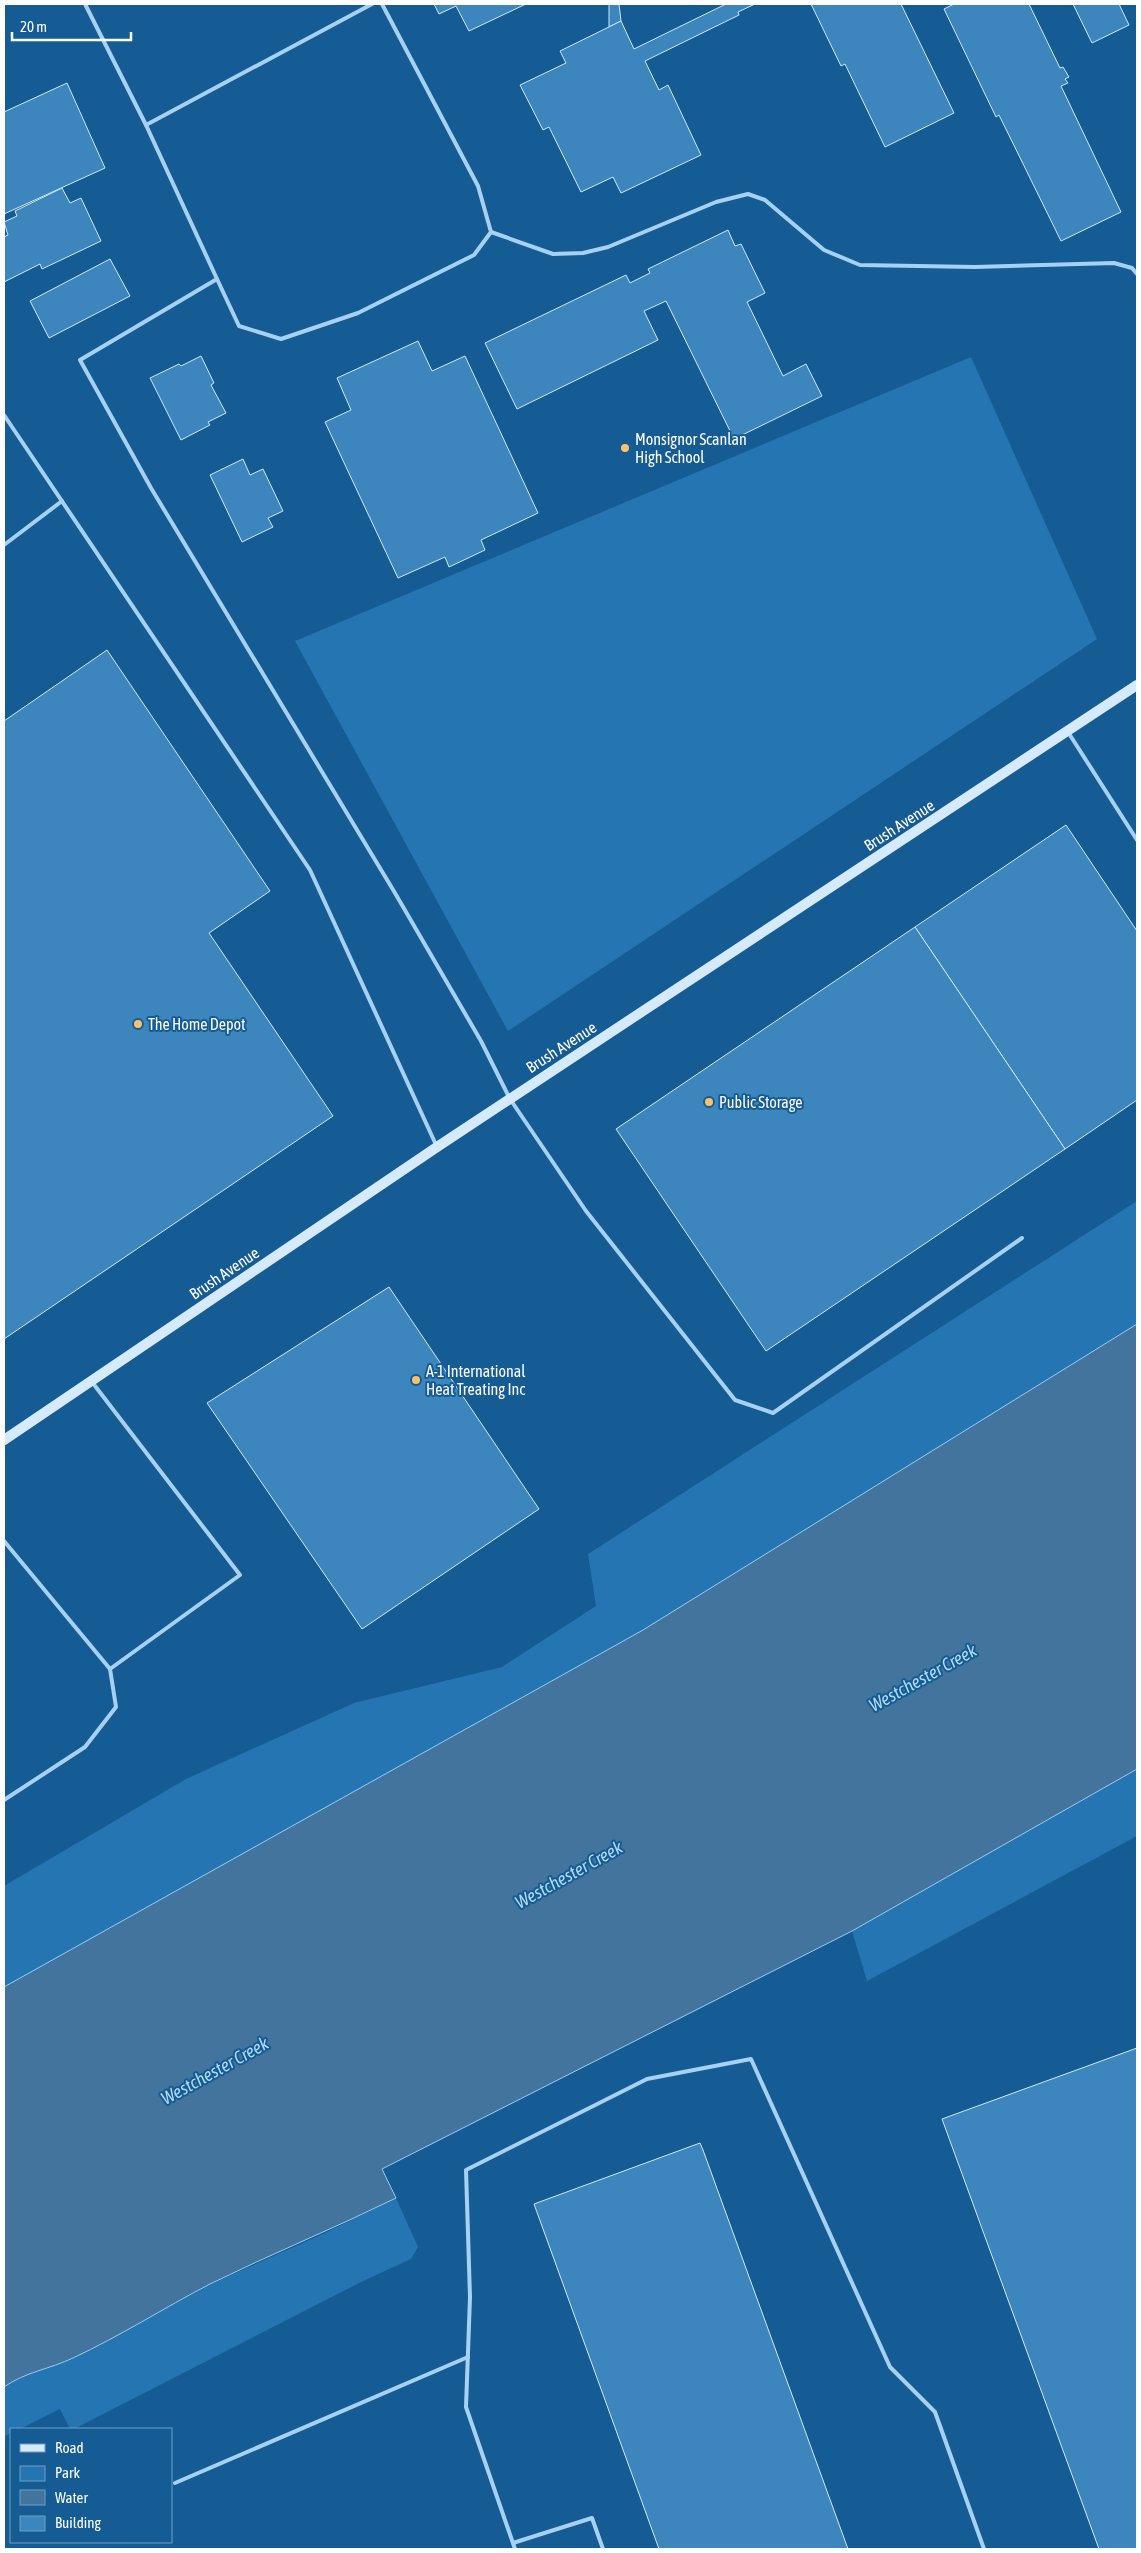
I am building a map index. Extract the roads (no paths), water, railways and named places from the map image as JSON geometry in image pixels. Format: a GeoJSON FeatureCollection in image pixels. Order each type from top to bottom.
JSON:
{"type":"FeatureCollection","features":[{"type":"Feature","properties":{"kind":"street","name":"Brush Avenue"},"geometry":{"type":"LineString","coordinates":[[4,1440],[437,1147],[1137,685]]}},
{"type":"Feature","properties":{"kind":"lane"},"geometry":{"type":"LineString","coordinates":[[86,4],[146,125],[239,326],[281,339],[358,313],[474,255],[491,232]]}},
{"type":"Feature","properties":{"kind":"lane"},"geometry":{"type":"LineString","coordinates":[[146,125],[372,4]]}},
{"type":"Feature","properties":{"kind":"lane"},"geometry":{"type":"LineString","coordinates":[[382,4],[478,186],[491,232]]}},
{"type":"Feature","properties":{"kind":"lane"},"geometry":{"type":"LineString","coordinates":[[491,232],[553,254],[583,254],[608,247],[716,202],[748,194],[765,200],[824,250],[860,265],[975,267],[1114,262],[1132,268],[1137,274]]}},
{"type":"Feature","properties":{"kind":"lane"},"geometry":{"type":"LineString","coordinates":[[217,279],[80,360],[151,488],[395,893],[481,1042],[510,1099],[586,1211],[735,1400],[773,1413],[1022,1238]]}},
{"type":"Feature","properties":{"kind":"lane"},"geometry":{"type":"LineString","coordinates":[[4,416],[310,870],[437,1147]]}},
{"type":"Feature","properties":{"kind":"lane"},"geometry":{"type":"LineString","coordinates":[[4,544],[62,501]]}},
{"type":"Feature","properties":{"kind":"lane"},"geometry":{"type":"LineString","coordinates":[[1068,732],[1137,840]]}},
{"type":"Feature","properties":{"kind":"lane"},"geometry":{"type":"LineString","coordinates":[[91,1381],[240,1575],[110,1669]]}},
{"type":"Feature","properties":{"kind":"lane"},"geometry":{"type":"LineString","coordinates":[[4,1541],[110,1669],[116,1707],[85,1746],[4,1800]]}},
{"type":"Feature","properties":{"kind":"lane"},"geometry":{"type":"LineString","coordinates":[[515,2549],[466,2407],[470,2297],[466,2170],[647,2079],[752,2059],[890,2368],[935,2412],[984,2549]]}},
{"type":"Feature","properties":{"kind":"lane"},"geometry":{"type":"LineString","coordinates":[[175,2483],[468,2357]]}},
{"type":"Feature","properties":{"kind":"lane"},"geometry":{"type":"LineString","coordinates":[[513,2543],[592,2518],[603,2549]]}},
{"type":"Feature","properties":{"kind":"water","name":"Westchester Creek"},"geometry":{"type":"Polygon","coordinates":[[[1137,1324],[1137,1769],[852,1931],[382,2169],[396,2198],[210,2284],[108,2341],[73,2358],[29,2374],[4,2387],[4,1987],[643,1630],[1137,1324]]]}},
{"type":"Feature","properties":{"kind":"place","name":"Monsignor Scanlan High School"},"geometry":{"type":"Point","coordinates":[625,448]}},
{"type":"Feature","properties":{"kind":"place","name":"The Home Depot"},"geometry":{"type":"Point","coordinates":[138,1024]}},
{"type":"Feature","properties":{"kind":"place","name":"Public Storage"},"geometry":{"type":"Point","coordinates":[709,1102]}},
{"type":"Feature","properties":{"kind":"place","name":"A-1 International Heat Treating Inc"},"geometry":{"type":"Point","coordinates":[416,1380]}}]}
